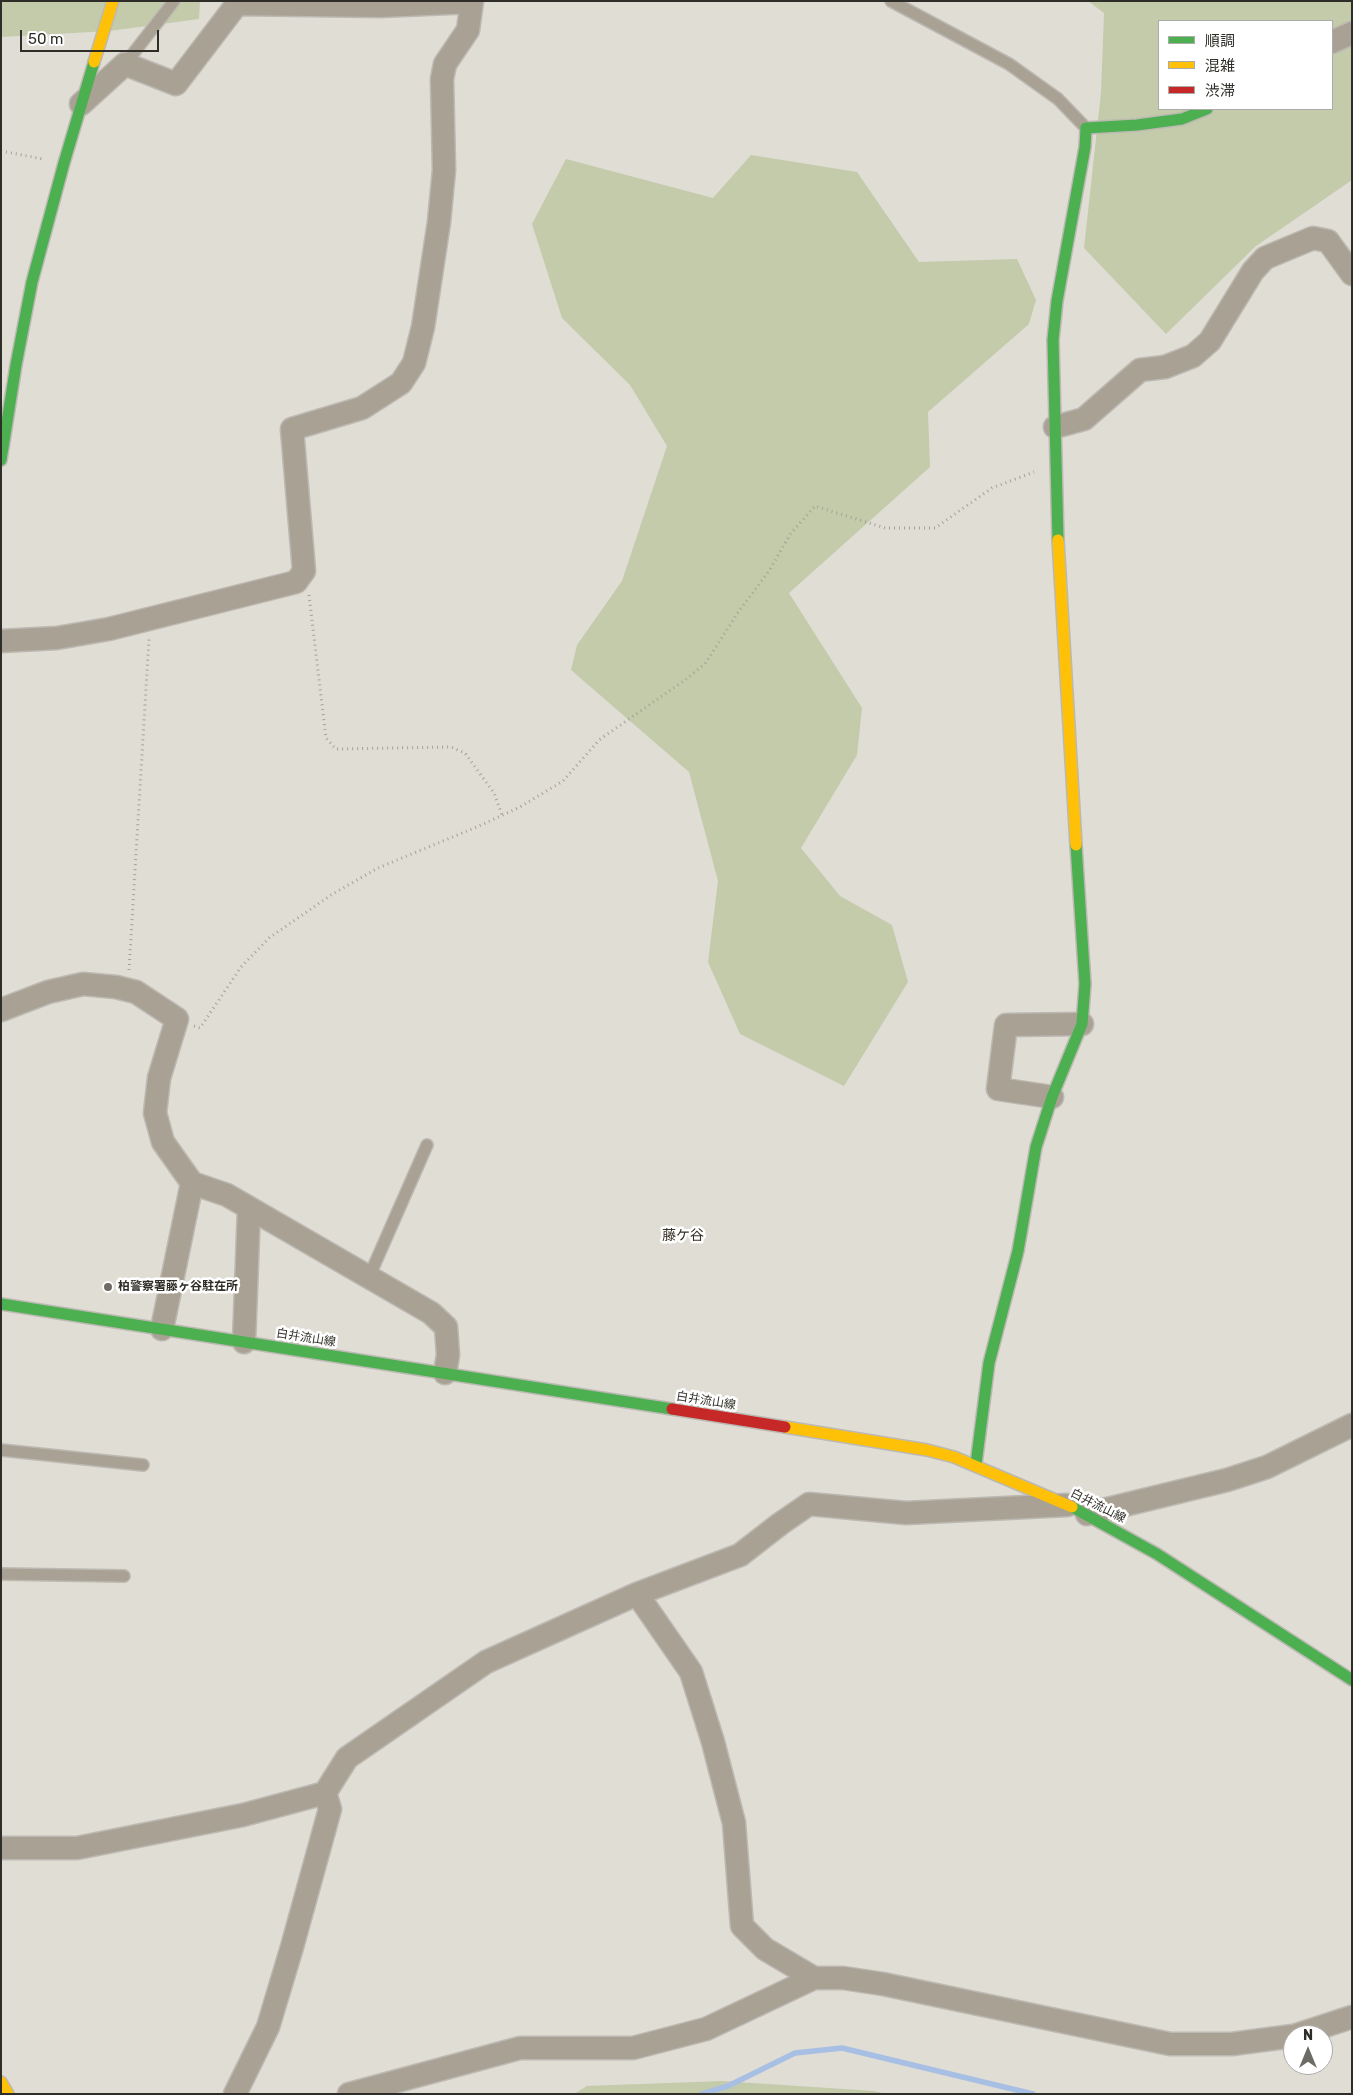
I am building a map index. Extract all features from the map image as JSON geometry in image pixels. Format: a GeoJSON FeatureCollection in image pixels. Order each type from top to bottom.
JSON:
{"type":"FeatureCollection","features":[{"type":"Feature","properties":{"kind":"street"},"geometry":{"type":"LineString","coordinates":[[1,460],[16,365],[32,282],[81,104],[113,1]]}},
{"type":"Feature","properties":{"kind":"street"},"geometry":{"type":"LineString","coordinates":[[1,641],[56,638],[109,629],[296,582],[300,577],[304,571],[292,429],[362,408],[401,383],[414,363],[423,327],[439,222],[444,170],[442,79],[445,64],[468,30],[472,1],[380,6],[237,4],[176,84],[124,64],[81,104]]}},
{"type":"Feature","properties":{"kind":"street"},"geometry":{"type":"LineString","coordinates":[[1333,42],[1352,33]]}},
{"type":"Feature","properties":{"kind":"street"},"geometry":{"type":"LineString","coordinates":[[976,1464],[989,1363],[1018,1251],[1036,1147],[1052,1097],[1082,1024],[1086,984],[1062,630],[1055,464],[1053,340],[1057,301],[1085,147],[1086,128],[1137,125],[1182,119],[1204,110]]}},
{"type":"Feature","properties":{"kind":"street"},"geometry":{"type":"LineString","coordinates":[[1055,427],[1084,419],[1140,370],[1165,367],[1193,356],[1210,341],[1253,271],[1265,258],[1313,238],[1328,241],[1352,274]]}},
{"type":"Feature","properties":{"kind":"street"},"geometry":{"type":"LineString","coordinates":[[1,1010],[48,992],[83,984],[116,987],[136,992],[177,1019],[159,1078],[155,1113],[163,1142],[192,1184],[227,1196],[431,1313],[446,1327],[448,1355],[445,1373]]}},
{"type":"Feature","properties":{"kind":"street"},"geometry":{"type":"LineString","coordinates":[[1052,1097],[998,1089],[1006,1025],[1082,1024]]}},
{"type":"Feature","properties":{"kind":"street"},"geometry":{"type":"LineString","coordinates":[[162,1329],[192,1184]]}},
{"type":"Feature","properties":{"kind":"street"},"geometry":{"type":"LineString","coordinates":[[244,1342],[249,1208]]}},
{"type":"Feature","properties":{"kind":"street","name":"白井流山線"},"geometry":{"type":"LineString","coordinates":[[1,1304],[927,1450],[976,1464],[1077,1510],[1158,1554],[1352,1680]]}},
{"type":"Feature","properties":{"kind":"street"},"geometry":{"type":"LineString","coordinates":[[1,1848],[77,1848],[243,1815],[325,1793],[347,1758],[486,1662],[637,1594],[740,1555],[809,1504],[906,1513],[1077,1510],[1228,1480],[1267,1467],[1352,1425]]}},
{"type":"Feature","properties":{"kind":"street"},"geometry":{"type":"LineString","coordinates":[[637,1594],[691,1672],[713,1742],[734,1823],[742,1926],[765,1949],[814,1978]]}},
{"type":"Feature","properties":{"kind":"street"},"geometry":{"type":"LineString","coordinates":[[235,2094],[268,2027],[292,1947],[330,1809],[325,1793]]}},
{"type":"Feature","properties":{"kind":"street"},"geometry":{"type":"LineString","coordinates":[[349,2094],[520,2048],[633,2048],[642,2046],[706,2029],[814,1978],[843,1978],[883,1984],[1170,2044],[1232,2044],[1283,2037]]}},
{"type":"Feature","properties":{"kind":"street"},"geometry":{"type":"LineString","coordinates":[[1328,2025],[1352,2017]]}},
{"type":"Feature","properties":{"kind":"street"},"geometry":{"type":"LineString","coordinates":[[1,2082],[8,2094]]}},
{"type":"Feature","properties":{"kind":"lane"},"geometry":{"type":"LineString","coordinates":[[124,64],[174,1]]}},
{"type":"Feature","properties":{"kind":"lane"},"geometry":{"type":"LineString","coordinates":[[891,1],[1010,64],[1058,99],[1086,128]]}},
{"type":"Feature","properties":{"kind":"lane"},"geometry":{"type":"LineString","coordinates":[[369,1277],[427,1145]]}},
{"type":"Feature","properties":{"kind":"lane"},"geometry":{"type":"LineString","coordinates":[[1,1450],[143,1465]]}},
{"type":"Feature","properties":{"kind":"lane"},"geometry":{"type":"LineString","coordinates":[[1,1574],[124,1576]]}},
{"type":"Feature","properties":{"kind":"path"},"geometry":{"type":"LineString","coordinates":[[1,151],[64,163]]}},
{"type":"Feature","properties":{"kind":"path"},"geometry":{"type":"LineString","coordinates":[[177,1019],[200,1028],[241,967],[269,938],[331,895],[378,868],[520,807],[563,780],[599,740],[705,664],[739,611],[769,571],[791,533],[815,506],[885,528],[935,528],[992,488],[1055,464]]}},
{"type":"Feature","properties":{"kind":"path"},"geometry":{"type":"LineString","coordinates":[[300,577],[308,588],[326,738],[336,749],[451,747],[465,753],[494,793],[502,815]]}},
{"type":"Feature","properties":{"kind":"path"},"geometry":{"type":"LineString","coordinates":[[128,990],[150,618]]}},
{"type":"Feature","properties":{"kind":"green space"},"geometry":{"type":"Polygon","coordinates":[[[1,1],[200,1],[199,19],[109,31],[1,37],[1,1]]]}},
{"type":"Feature","properties":{"kind":"green space"},"geometry":{"type":"Polygon","coordinates":[[[1088,1],[1352,1],[1352,180],[1256,246],[1166,334],[1084,248],[1101,93],[1104,13],[1088,1]]]}},
{"type":"Feature","properties":{"kind":"green space"},"geometry":{"type":"Polygon","coordinates":[[[751,155],[857,172],[919,262],[1017,259],[1036,300],[1029,324],[928,412],[930,467],[789,593],[862,708],[857,755],[801,848],[840,896],[892,925],[908,982],[844,1086],[740,1034],[708,962],[718,881],[689,772],[571,670],[577,645],[622,581],[667,446],[630,385],[562,318],[532,224],[566,159],[713,198],[751,155]]]}},
{"type":"Feature","properties":{"kind":"green space"},"geometry":{"type":"Polygon","coordinates":[[[722,2081],[874,2091],[886,2094],[574,2094],[587,2086],[722,2081]]]}},
{"type":"Feature","properties":{"kind":"waterway"},"geometry":{"type":"LineString","coordinates":[[702,2094],[728,2086],[795,2053],[842,2048],[1033,2094]]}},
{"type":"Feature","properties":{"kind":"traffic: fast"},"geometry":{"type":"LineString","coordinates":[[1,460],[16,365],[32,282],[94,62]]}},
{"type":"Feature","properties":{"kind":"traffic: fast"},"geometry":{"type":"LineString","coordinates":[[1058,540],[1053,340],[1057,301],[1085,147],[1086,128],[1137,125],[1182,119],[1204,110]]}},
{"type":"Feature","properties":{"kind":"traffic: fast"},"geometry":{"type":"LineString","coordinates":[[976,1464],[989,1363],[1018,1251],[1036,1147],[1052,1097],[1082,1024],[1085,984],[1076,845]]}},
{"type":"Feature","properties":{"kind":"traffic: fast"},"geometry":{"type":"LineString","coordinates":[[1,1304],[672,1409]]}},
{"type":"Feature","properties":{"kind":"traffic: fast"},"geometry":{"type":"LineString","coordinates":[[1072,1507],[1157,1554],[1352,1680]]}},
{"type":"Feature","properties":{"kind":"traffic: slow"},"geometry":{"type":"LineString","coordinates":[[94,62],[113,1]]}},
{"type":"Feature","properties":{"kind":"traffic: slow"},"geometry":{"type":"LineString","coordinates":[[1058,540],[1076,845]]}},
{"type":"Feature","properties":{"kind":"traffic: slow"},"geometry":{"type":"LineString","coordinates":[[785,1427],[927,1450],[954,1457],[1072,1507]]}},
{"type":"Feature","properties":{"kind":"traffic: slow"},"geometry":{"type":"LineString","coordinates":[[1,2082],[8,2094]]}},
{"type":"Feature","properties":{"kind":"traffic: jam"},"geometry":{"type":"LineString","coordinates":[[672,1409],[785,1427]]}},
{"type":"Feature","properties":{"kind":"place","name":"柏警察署藤ヶ谷駐在所"},"geometry":{"type":"Point","coordinates":[108,1287]}},
{"type":"Feature","properties":{"kind":"district","name":"藤ケ谷"},"geometry":{"type":"Point","coordinates":[683,1236]}}]}
